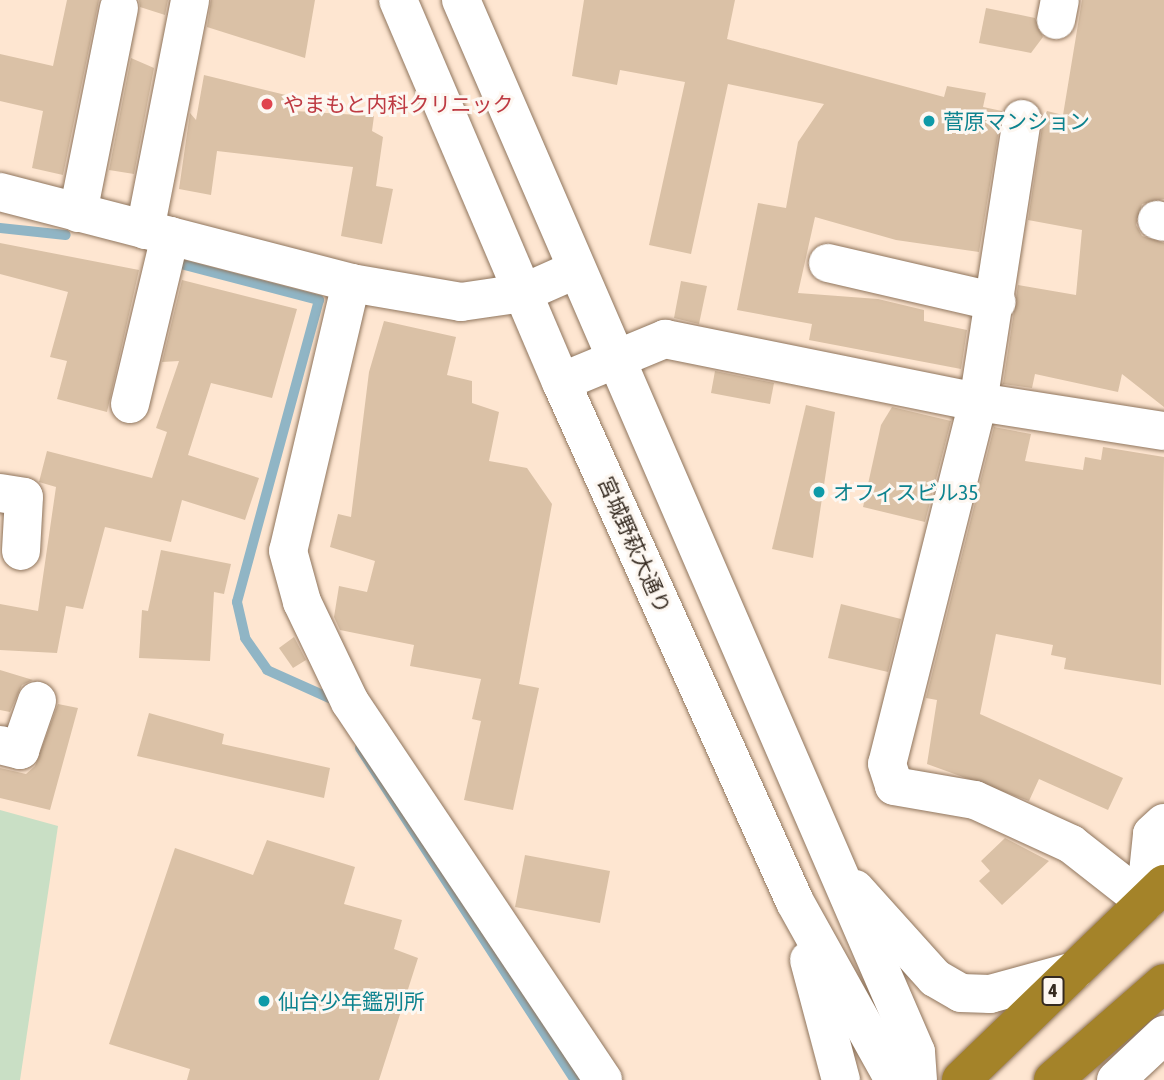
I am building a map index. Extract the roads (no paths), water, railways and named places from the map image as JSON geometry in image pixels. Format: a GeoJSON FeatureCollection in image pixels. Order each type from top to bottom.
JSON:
{"type":"FeatureCollection","features":[{"type":"Feature","properties":{"kind":"highway","name":"4"},"geometry":{"type":"LineString","coordinates":[[961,1080],[1154,893]]}},
{"type":"Feature","properties":{"kind":"highway"},"geometry":{"type":"LineString","coordinates":[[1053,1080],[1164,983]]}},
{"type":"Feature","properties":{"kind":"street"},"geometry":{"type":"LineString","coordinates":[[130,404],[190,0]]}},
{"type":"Feature","properties":{"kind":"street","name":"宮城野萩大通り"},"geometry":{"type":"LineString","coordinates":[[398,0],[561,382],[795,902],[894,1080]]}},
{"type":"Feature","properties":{"kind":"street"},"geometry":{"type":"LineString","coordinates":[[461,0],[575,270],[843,878],[916,1052],[918,1080]]}},
{"type":"Feature","properties":{"kind":"street"},"geometry":{"type":"LineString","coordinates":[[78,213],[119,8]]}},
{"type":"Feature","properties":{"kind":"street"},"geometry":{"type":"LineString","coordinates":[[1022,120],[997,302],[978,402],[887,764],[894,786],[975,800],[1071,844],[1154,893]]}},
{"type":"Feature","properties":{"kind":"street"},"geometry":{"type":"LineString","coordinates":[[0,192],[351,283],[461,302],[523,293],[575,270]]}},
{"type":"Feature","properties":{"kind":"street"},"geometry":{"type":"LineString","coordinates":[[828,263],[997,302]]}},
{"type":"Feature","properties":{"kind":"street"},"geometry":{"type":"LineString","coordinates":[[351,283],[288,551],[302,602],[350,702],[603,1080]]}},
{"type":"Feature","properties":{"kind":"street"},"geometry":{"type":"LineString","coordinates":[[561,382],[665,339],[978,402],[1164,431]]}},
{"type":"Feature","properties":{"kind":"street"},"geometry":{"type":"LineString","coordinates":[[0,493],[24,497],[21,551]]}},
{"type":"Feature","properties":{"kind":"street"},"geometry":{"type":"LineString","coordinates":[[0,745],[20,751],[37,701]]}},
{"type":"Feature","properties":{"kind":"street"},"geometry":{"type":"LineString","coordinates":[[1154,893],[1152,834],[1164,823]]}},
{"type":"Feature","properties":{"kind":"street"},"geometry":{"type":"LineString","coordinates":[[843,878],[935,978],[961,993],[990,994],[1074,971]]}},
{"type":"Feature","properties":{"kind":"street"},"geometry":{"type":"LineString","coordinates":[[795,902],[841,1080]]}},
{"type":"Feature","properties":{"kind":"street"},"geometry":{"type":"LineString","coordinates":[[1116,1080],[1164,1035]]}},
{"type":"Feature","properties":{"kind":"waterway"},"geometry":{"type":"LineString","coordinates":[[0,228],[66,235]]}},
{"type":"Feature","properties":{"kind":"waterway"},"geometry":{"type":"LineString","coordinates":[[173,262],[319,300],[237,602],[245,638],[267,670],[336,701]]}},
{"type":"Feature","properties":{"kind":"waterway"},"geometry":{"type":"LineString","coordinates":[[360,748],[575,1080]]}},
{"type":"Feature","properties":{"kind":"place","name":"やまもと内科クリニック"},"geometry":{"type":"Point","coordinates":[267,104]}},
{"type":"Feature","properties":{"kind":"place","name":"菅原マンション"},"geometry":{"type":"Point","coordinates":[929,121]}},
{"type":"Feature","properties":{"kind":"place","name":"オフィスビル35"},"geometry":{"type":"Point","coordinates":[819,492]}},
{"type":"Feature","properties":{"kind":"place","name":"仙台少年鑑別所"},"geometry":{"type":"Point","coordinates":[264,1001]}}]}
